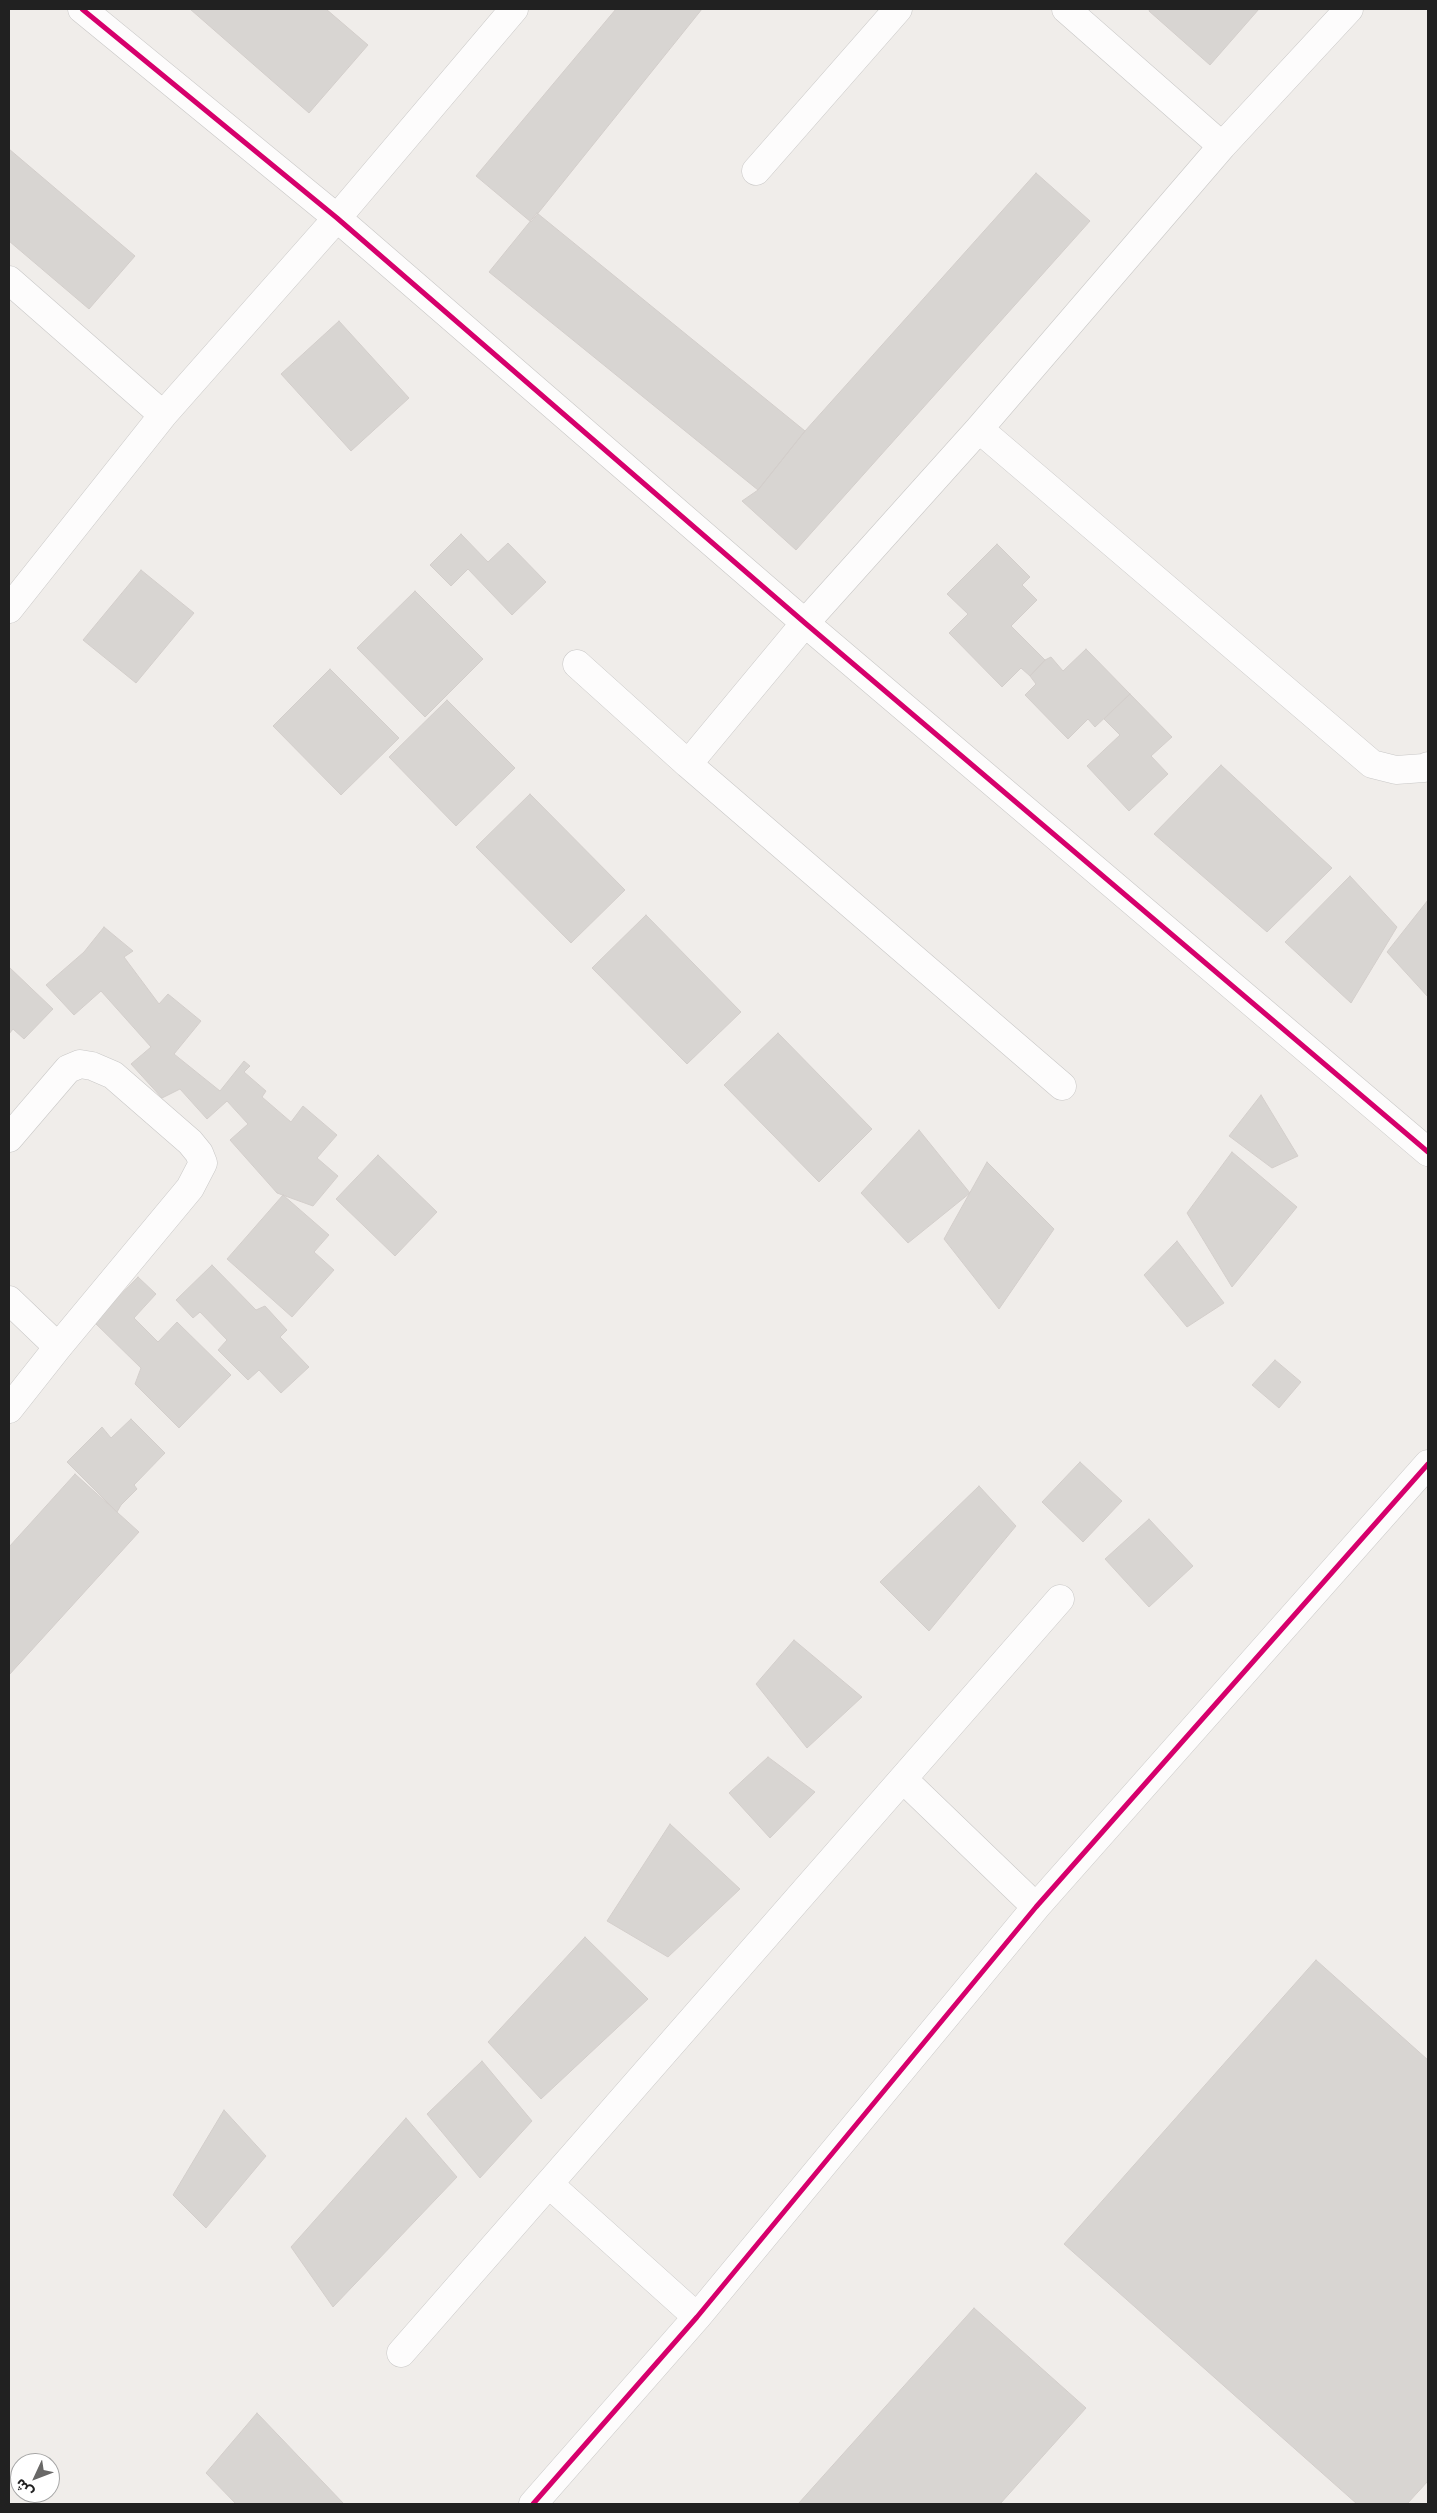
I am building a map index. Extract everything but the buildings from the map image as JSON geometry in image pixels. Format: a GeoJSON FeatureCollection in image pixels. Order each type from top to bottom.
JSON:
{"type":"FeatureCollection","features":[{"type":"Feature","properties":{"kind":"street"},"geometry":{"type":"LineString","coordinates":[[82,9],[337,218],[805,623],[1428,1152]]}},
{"type":"Feature","properties":{"kind":"street"},"geometry":{"type":"LineString","coordinates":[[756,171],[898,9]]}},
{"type":"Feature","properties":{"kind":"street"},"geometry":{"type":"LineString","coordinates":[[1066,9],[1222,146]]}},
{"type":"Feature","properties":{"kind":"street"},"geometry":{"type":"LineString","coordinates":[[688,764],[805,623],[979,428],[1222,146],[1349,9]]}},
{"type":"Feature","properties":{"kind":"street"},"geometry":{"type":"LineString","coordinates":[[9,609],[163,415],[337,218],[503,13]]}},
{"type":"Feature","properties":{"kind":"street"},"geometry":{"type":"LineString","coordinates":[[9,280],[163,415]]}},
{"type":"Feature","properties":{"kind":"street"},"geometry":{"type":"LineString","coordinates":[[979,428],[1372,764],[1396,770],[1428,766]]}},
{"type":"Feature","properties":{"kind":"street"},"geometry":{"type":"LineString","coordinates":[[577,664],[688,764],[1062,1086]]}},
{"type":"Feature","properties":{"kind":"street"},"geometry":{"type":"LineString","coordinates":[[9,1138],[68,1069],[80,1064],[92,1066],[113,1076],[190,1142],[199,1153],[203,1163],[190,1188],[9,1409]]}},
{"type":"Feature","properties":{"kind":"street"},"geometry":{"type":"LineString","coordinates":[[9,1300],[58,1347]]}},
{"type":"Feature","properties":{"kind":"street"},"geometry":{"type":"LineString","coordinates":[[533,2504],[697,2317],[1036,1907],[1428,1464]]}},
{"type":"Feature","properties":{"kind":"street"},"geometry":{"type":"LineString","coordinates":[[401,2353],[1060,1599]]}},
{"type":"Feature","properties":{"kind":"street"},"geometry":{"type":"LineString","coordinates":[[903,1779],[1036,1907]]}},
{"type":"Feature","properties":{"kind":"street"},"geometry":{"type":"LineString","coordinates":[[549,2184],[697,2317]]}},
{"type":"Feature","properties":{"kind":"cycle path"},"geometry":{"type":"LineString","coordinates":[[82,9],[337,218],[805,623],[1428,1152]]}},
{"type":"Feature","properties":{"kind":"cycle path"},"geometry":{"type":"LineString","coordinates":[[533,2504],[697,2317],[1036,1907],[1428,1464]]}}]}
